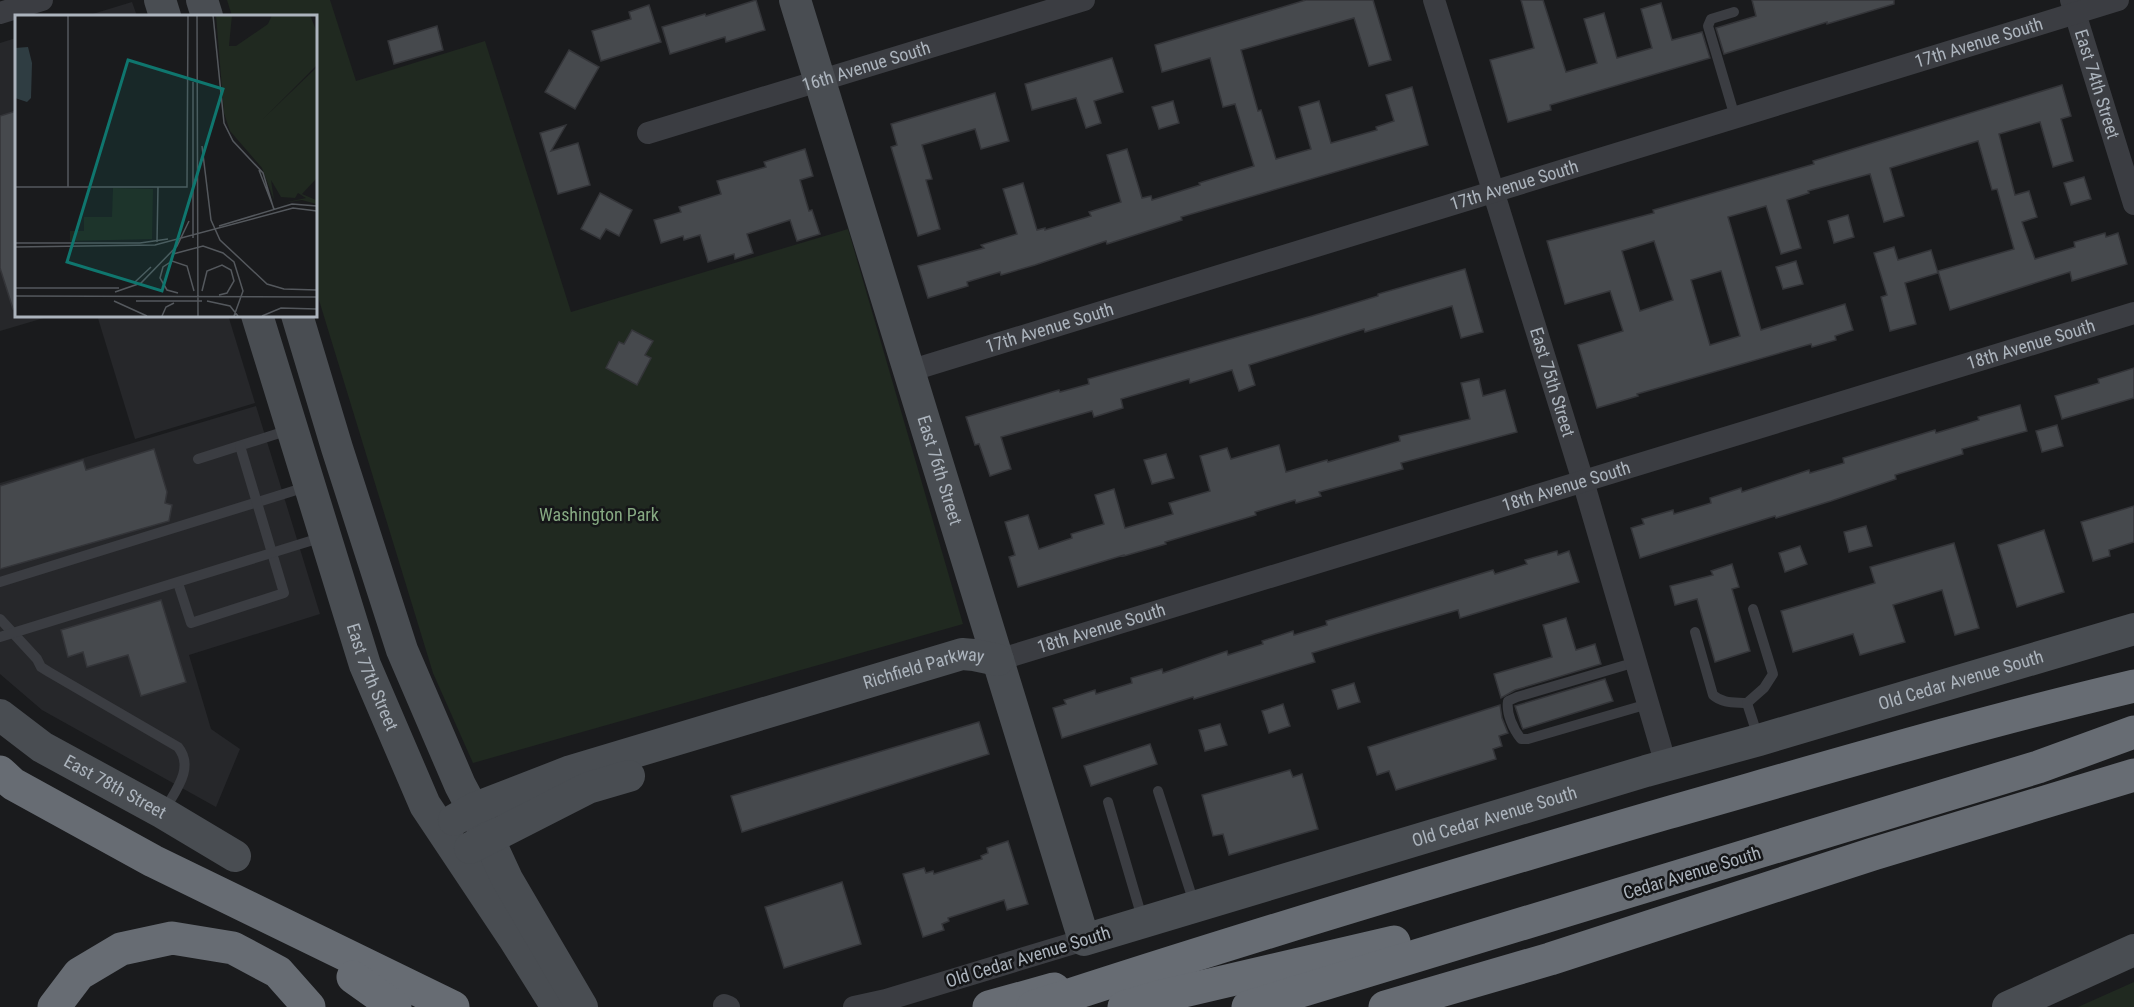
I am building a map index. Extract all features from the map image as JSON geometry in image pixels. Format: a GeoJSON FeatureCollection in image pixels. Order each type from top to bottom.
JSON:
{"type":"FeatureCollection","features":[{"type":"Feature","properties":{"kind":"highway"},"geometry":{"type":"LineString","coordinates":[[1033,1007],[1120,993],[1507,859],[1947,733],[2134,686]]}},
{"type":"Feature","properties":{"kind":"highway","name":"Cedar Avenue South"},"geometry":{"type":"LineString","coordinates":[[1248,1007],[2038,767],[2134,732]]}},
{"type":"Feature","properties":{"kind":"highway"},"geometry":{"type":"LineString","coordinates":[[0,772],[13,784],[339,968],[395,1007]]}},
{"type":"Feature","properties":{"kind":"highway","name":"Cedar Avenue South"},"geometry":{"type":"LineString","coordinates":[[1385,1007],[1550,959],[1874,854],[2134,775]]}},
{"type":"Feature","properties":{"kind":"highway"},"geometry":{"type":"LineString","coordinates":[[153,861],[453,1007]]}},
{"type":"Feature","properties":{"kind":"highway"},"geometry":{"type":"LineString","coordinates":[[989,1007],[1071,985],[1158,997],[1668,880]]}},
{"type":"Feature","properties":{"kind":"highway"},"geometry":{"type":"LineString","coordinates":[[54,1007],[79,974],[121,949],[172,938],[233,948],[278,972],[309,1007]]}},
{"type":"Feature","properties":{"kind":"highway"},"geometry":{"type":"LineString","coordinates":[[1432,1007],[1550,959]]}},
{"type":"Feature","properties":{"kind":"street"},"geometry":{"type":"LineString","coordinates":[[0,13],[42,0]]}},
{"type":"Feature","properties":{"kind":"street"},"geometry":{"type":"LineString","coordinates":[[160,0],[165,15]]}},
{"type":"Feature","properties":{"kind":"street"},"geometry":{"type":"LineString","coordinates":[[202,0],[207,15]]}},
{"type":"Feature","properties":{"kind":"street","name":"East 76th Street"},"geometry":{"type":"LineString","coordinates":[[795,0],[1084,940]]}},
{"type":"Feature","properties":{"kind":"street","name":"16th Avenue South"},"geometry":{"type":"LineString","coordinates":[[648,133],[1084,0]]}},
{"type":"Feature","properties":{"kind":"street","name":"East 75th Street"},"geometry":{"type":"LineString","coordinates":[[1434,0],[1583,481],[1666,765]]}},
{"type":"Feature","properties":{"kind":"street","name":"17th Avenue South"},"geometry":{"type":"LineString","coordinates":[[909,371],[1735,117],[2073,7],[2118,0]]}},
{"type":"Feature","properties":{"kind":"street","name":"East 74th Street"},"geometry":{"type":"LineString","coordinates":[[2073,7],[2134,204]]}},
{"type":"Feature","properties":{"kind":"street","name":"18th Avenue South"},"geometry":{"type":"LineString","coordinates":[[998,660],[2134,312]]}},
{"type":"Feature","properties":{"kind":"street","name":"East 77th Street"},"geometry":{"type":"LineString","coordinates":[[258,316],[365,665],[426,805],[556,1007]]}},
{"type":"Feature","properties":{"kind":"street","name":"East 77th Street"},"geometry":{"type":"LineString","coordinates":[[297,316],[402,650],[460,785],[507,879],[582,1007]]}},
{"type":"Feature","properties":{"kind":"street","name":"Old Cedar Avenue South"},"geometry":{"type":"LineString","coordinates":[[854,1007],[886,1000],[1666,765],[1759,740],[2134,629]]}},
{"type":"Feature","properties":{"kind":"street","name":"Richfield Parkway"},"geometry":{"type":"LineString","coordinates":[[440,827],[473,809],[571,771],[962,654],[974,654],[998,660]]}},
{"type":"Feature","properties":{"kind":"street","name":"Richfield Parkway"},"geometry":{"type":"LineString","coordinates":[[458,854],[588,788],[970,675],[998,660]]}},
{"type":"Feature","properties":{"kind":"street","name":"East 78th Street"},"geometry":{"type":"LineString","coordinates":[[0,715],[42,747],[163,813],[235,856]]}},
{"type":"Feature","properties":{"kind":"street"},"geometry":{"type":"LineString","coordinates":[[2008,1007],[2134,950]]}},
{"type":"Feature","properties":{"kind":"lane"},"geometry":{"type":"LineString","coordinates":[[1734,12],[1711,19],[1708,26],[1735,117]]}},
{"type":"Feature","properties":{"kind":"lane"},"geometry":{"type":"LineString","coordinates":[[198,459],[292,429]]}},
{"type":"Feature","properties":{"kind":"lane"},"geometry":{"type":"LineString","coordinates":[[178,583],[191,623],[284,593],[240,446]]}},
{"type":"Feature","properties":{"kind":"lane"},"geometry":{"type":"LineString","coordinates":[[0,582],[310,486]]}},
{"type":"Feature","properties":{"kind":"lane"},"geometry":{"type":"LineString","coordinates":[[0,638],[326,536]]}},
{"type":"Feature","properties":{"kind":"lane"},"geometry":{"type":"LineString","coordinates":[[1695,632],[1713,694],[1725,702],[1747,703],[1770,682],[1773,674],[1753,609]]}},
{"type":"Feature","properties":{"kind":"lane"},"geometry":{"type":"LineString","coordinates":[[0,619],[37,659],[41,667],[178,747],[184,754],[186,766],[184,776],[163,813]]}},
{"type":"Feature","properties":{"kind":"lane"},"geometry":{"type":"LineString","coordinates":[[1636,662],[1508,700],[1507,707],[1515,731],[1521,739],[1528,739],[1648,704]]}},
{"type":"Feature","properties":{"kind":"lane"},"geometry":{"type":"LineString","coordinates":[[1747,703],[1759,740]]}},
{"type":"Feature","properties":{"kind":"lane"},"geometry":{"type":"LineString","coordinates":[[1158,791],[1195,906]]}},
{"type":"Feature","properties":{"kind":"lane"},"geometry":{"type":"LineString","coordinates":[[1108,802],[1143,921]]}},
{"type":"Feature","properties":{"kind":"shaded area"},"geometry":{"type":"Polygon","coordinates":[[[132,2],[137,15],[89,15],[132,2]]]}},
{"type":"Feature","properties":{"kind":"shaded area"},"geometry":{"type":"Polygon","coordinates":[[[15,38],[15,316],[51,316],[0,331],[0,43],[15,38]]]}},
{"type":"Feature","properties":{"kind":"shaded area"},"geometry":{"type":"Polygon","coordinates":[[[97,316],[228,316],[255,403],[135,439],[97,316]]]}},
{"type":"Feature","properties":{"kind":"shaded area"},"geometry":{"type":"Polygon","coordinates":[[[256,406],[320,614],[189,655],[211,729],[240,749],[216,807],[42,710],[0,674],[0,483],[256,406]]]}},
{"type":"Feature","properties":{"kind":"green space","name":"Washington Park"},"geometry":{"type":"Polygon","coordinates":[[[227,0],[330,0],[356,81],[485,41],[571,312],[848,229],[963,624],[473,763],[433,673],[316,290],[316,15],[232,15],[227,0]]]}},
{"type":"Feature","properties":{"kind":"green space"},"geometry":{"type":"Polygon","coordinates":[[[2134,982],[2134,1007],[2078,1007],[2134,982]]]}},
{"type":"Feature","properties":{"kind":"building"},"geometry":{"type":"Polygon","coordinates":[[[756,0],[765,30],[726,42],[725,37],[670,54],[662,27],[756,0]]]}},
{"type":"Feature","properties":{"kind":"building"},"geometry":{"type":"Polygon","coordinates":[[[1306,0],[1373,0],[1391,60],[1369,66],[1354,18],[1241,50],[1258,111],[1261,110],[1276,159],[1311,149],[1299,107],[1319,101],[1331,143],[1377,130],[1376,127],[1394,121],[1386,95],[1412,87],[1428,145],[1181,217],[1182,220],[1107,244],[1106,241],[1035,265],[967,282],[968,286],[928,298],[918,266],[984,248],[981,245],[1017,234],[1003,189],[1023,183],[1037,230],[1045,228],[1045,230],[1091,216],[1089,212],[1121,202],[1107,155],[1127,149],[1142,198],[1151,196],[1152,200],[1254,166],[1235,104],[1223,107],[1210,58],[1162,72],[1155,45],[1306,0]]]}},
{"type":"Feature","properties":{"kind":"building"},"geometry":{"type":"Polygon","coordinates":[[[1521,0],[1543,0],[1566,72],[1597,63],[1584,19],[1604,13],[1617,58],[1652,48],[1641,9],[1661,3],[1672,40],[1702,32],[1710,58],[1550,105],[1551,110],[1508,122],[1490,60],[1534,48],[1521,0]]]}},
{"type":"Feature","properties":{"kind":"building"},"geometry":{"type":"Polygon","coordinates":[[[1752,0],[1894,0],[1894,4],[1724,54],[1716,28],[1756,16],[1752,0]]]}},
{"type":"Feature","properties":{"kind":"building"},"geometry":{"type":"Polygon","coordinates":[[[649,5],[661,42],[601,61],[592,31],[631,19],[629,12],[649,5]]]}},
{"type":"Feature","properties":{"kind":"building"},"geometry":{"type":"Polygon","coordinates":[[[437,26],[443,50],[394,64],[388,41],[437,26]]]}},
{"type":"Feature","properties":{"kind":"building"},"geometry":{"type":"Polygon","coordinates":[[[569,50],[599,67],[575,109],[545,92],[569,50]]]}},
{"type":"Feature","properties":{"kind":"building"},"geometry":{"type":"Polygon","coordinates":[[[1112,58],[1123,92],[1094,101],[1101,123],[1086,128],[1076,98],[1032,110],[1025,84],[1112,58]]]}},
{"type":"Feature","properties":{"kind":"building"},"geometry":{"type":"Polygon","coordinates":[[[2062,85],[2071,116],[2061,119],[2073,161],[2053,167],[2040,122],[1999,134],[2015,195],[2029,191],[2037,217],[2022,222],[2035,259],[2075,247],[2074,242],[2105,233],[2106,237],[2118,233],[2127,264],[2072,281],[2070,272],[1950,310],[1938,271],[2014,249],[1997,189],[1992,190],[1978,141],[1890,168],[1904,216],[1884,222],[1870,174],[1808,191],[1809,193],[1787,200],[1801,248],[1781,254],[1766,206],[1728,217],[1761,330],[1845,304],[1853,330],[1835,336],[1836,340],[1812,347],[1811,344],[1637,394],[1638,396],[1597,408],[1578,345],[1623,331],[1610,291],[1565,304],[1547,241],[1654,213],[1653,210],[1814,164],[1813,161],[2062,85]],[[1654,241],[1622,251],[1640,311],[1673,300],[1654,241]],[[1721,271],[1691,280],[1710,345],[1740,336],[1721,271]]]}},
{"type":"Feature","properties":{"kind":"building"},"geometry":{"type":"Polygon","coordinates":[[[995,93],[1009,141],[981,149],[975,129],[922,145],[932,179],[926,180],[940,229],[918,236],[891,147],[897,145],[891,124],[995,93]]]}},
{"type":"Feature","properties":{"kind":"building"},"geometry":{"type":"Polygon","coordinates":[[[1173,101],[1179,123],[1159,129],[1152,107],[1173,101]]]}},
{"type":"Feature","properties":{"kind":"building"},"geometry":{"type":"Polygon","coordinates":[[[15,111],[15,308],[13,309],[0,268],[0,116],[15,111]]]}},
{"type":"Feature","properties":{"kind":"building"},"geometry":{"type":"Polygon","coordinates":[[[566,125],[551,151],[578,143],[590,185],[558,194],[540,133],[566,125]]]}},
{"type":"Feature","properties":{"kind":"building"},"geometry":{"type":"Polygon","coordinates":[[[805,149],[813,176],[800,180],[809,211],[812,210],[820,234],[797,241],[790,220],[747,234],[753,253],[735,259],[734,254],[708,262],[700,235],[684,240],[683,236],[661,243],[654,220],[681,212],[679,207],[721,194],[717,181],[766,167],[764,162],[805,149]]]}},
{"type":"Feature","properties":{"kind":"building"},"geometry":{"type":"Polygon","coordinates":[[[2084,177],[2091,199],[2071,205],[2064,183],[2084,177]]]}},
{"type":"Feature","properties":{"kind":"building"},"geometry":{"type":"Polygon","coordinates":[[[600,193],[632,210],[619,236],[606,229],[600,239],[581,229],[600,193]]]}},
{"type":"Feature","properties":{"kind":"building"},"geometry":{"type":"Polygon","coordinates":[[[1848,215],[1854,237],[1834,243],[1828,221],[1848,215]]]}},
{"type":"Feature","properties":{"kind":"building"},"geometry":{"type":"Polygon","coordinates":[[[1894,247],[1898,260],[1931,250],[1938,273],[1905,283],[1916,324],[1890,331],[1881,297],[1887,295],[1874,253],[1894,247]]]}},
{"type":"Feature","properties":{"kind":"building"},"geometry":{"type":"Polygon","coordinates":[[[1796,261],[1803,284],[1783,289],[1776,267],[1796,261]]]}},
{"type":"Feature","properties":{"kind":"building"},"geometry":{"type":"Polygon","coordinates":[[[1465,269],[1483,332],[1461,338],[1452,306],[1365,332],[1364,329],[1249,365],[1255,385],[1239,391],[1232,370],[1190,383],[1189,379],[1121,399],[1123,408],[1094,417],[1092,411],[1001,437],[1011,469],[990,476],[979,444],[975,445],[966,417],[1059,390],[1060,392],[1089,384],[1088,379],[1312,316],[1465,269]]]}},
{"type":"Feature","properties":{"kind":"building"},"geometry":{"type":"Polygon","coordinates":[[[632,330],[653,341],[645,355],[651,358],[637,385],[606,368],[619,342],[624,344],[632,330]]]}},
{"type":"Feature","properties":{"kind":"building"},"geometry":{"type":"Polygon","coordinates":[[[2134,368],[2134,398],[2062,419],[2055,396],[2099,383],[2098,379],[2134,368]]]}},
{"type":"Feature","properties":{"kind":"building"},"geometry":{"type":"Polygon","coordinates":[[[1479,379],[1483,396],[1505,390],[1517,432],[1401,463],[1403,469],[1319,492],[1321,496],[1296,503],[1295,500],[1255,512],[1256,515],[1165,542],[1166,544],[1018,587],[1009,557],[1015,555],[1005,522],[1028,515],[1039,549],[1072,538],[1071,534],[1104,524],[1095,495],[1114,489],[1125,528],[1173,514],[1169,503],[1210,491],[1200,456],[1227,448],[1231,459],[1279,445],[1286,472],[1327,460],[1328,462],[1400,441],[1399,436],[1470,419],[1461,383],[1479,379]]]}},
{"type":"Feature","properties":{"kind":"building"},"geometry":{"type":"Polygon","coordinates":[[[2020,405],[2027,431],[1962,449],[1963,454],[1895,475],[1896,479],[1831,501],[1640,558],[1631,528],[1644,524],[1642,519],[1673,510],[1674,514],[1711,503],[1710,498],[1741,488],[1742,492],[1809,470],[1810,473],[1844,463],[1843,458],[1935,430],[1936,433],[1979,420],[1978,417],[2020,405]]]}},
{"type":"Feature","properties":{"kind":"building"},"geometry":{"type":"Polygon","coordinates":[[[2057,425],[2063,446],[2042,452],[2036,431],[2057,425]]]}},
{"type":"Feature","properties":{"kind":"building"},"geometry":{"type":"Polygon","coordinates":[[[154,449],[167,492],[165,503],[172,505],[169,521],[0,569],[0,486],[83,460],[86,470],[154,449]]]}},
{"type":"Feature","properties":{"kind":"building"},"geometry":{"type":"Polygon","coordinates":[[[1166,454],[1174,478],[1152,484],[1144,460],[1166,454]]]}},
{"type":"Feature","properties":{"kind":"building"},"geometry":{"type":"Polygon","coordinates":[[[2134,506],[2134,542],[2109,550],[2110,556],[2093,561],[2081,522],[2134,506]]]}},
{"type":"Feature","properties":{"kind":"building"},"geometry":{"type":"Polygon","coordinates":[[[1866,526],[1872,546],[1849,552],[1844,532],[1866,526]]]}},
{"type":"Feature","properties":{"kind":"building"},"geometry":{"type":"Polygon","coordinates":[[[2044,530],[2064,592],[2017,607],[1998,545],[2044,530]]]}},
{"type":"Feature","properties":{"kind":"building"},"geometry":{"type":"Polygon","coordinates":[[[1954,543],[1979,628],[1955,635],[1942,590],[1893,605],[1905,642],[1860,655],[1853,634],[1793,652],[1781,611],[1875,583],[1870,567],[1954,543]]]}},
{"type":"Feature","properties":{"kind":"building"},"geometry":{"type":"Polygon","coordinates":[[[1800,546],[1807,564],[1785,572],[1779,553],[1800,546]]]}},
{"type":"Feature","properties":{"kind":"building"},"geometry":{"type":"Polygon","coordinates":[[[1557,551],[1558,555],[1569,551],[1579,582],[1460,618],[1458,610],[1312,653],[1315,662],[1062,738],[1053,708],[1066,704],[1064,700],[1095,690],[1096,694],[1132,683],[1131,678],[1162,669],[1163,673],[1227,651],[1228,655],[1263,644],[1262,641],[1293,631],[1294,635],[1327,625],[1326,621],[1493,570],[1495,574],[1527,564],[1525,560],[1557,551]]]}},
{"type":"Feature","properties":{"kind":"building"},"geometry":{"type":"Polygon","coordinates":[[[1732,564],[1739,587],[1732,589],[1750,651],[1715,662],[1697,599],[1675,605],[1670,586],[1713,575],[1711,571],[1732,564]]]}},
{"type":"Feature","properties":{"kind":"building"},"geometry":{"type":"Polygon","coordinates":[[[161,600],[186,682],[141,696],[128,655],[87,667],[83,652],[68,657],[61,630],[161,600]]]}},
{"type":"Feature","properties":{"kind":"building"},"geometry":{"type":"Polygon","coordinates":[[[1566,618],[1576,650],[1595,644],[1601,664],[1515,690],[1501,698],[1494,674],[1552,657],[1543,625],[1566,618]]]}},
{"type":"Feature","properties":{"kind":"building"},"geometry":{"type":"Polygon","coordinates":[[[1605,679],[1613,701],[1523,729],[1515,706],[1605,679]]]}},
{"type":"Feature","properties":{"kind":"building"},"geometry":{"type":"Polygon","coordinates":[[[1354,683],[1360,702],[1338,709],[1332,690],[1354,683]]]}},
{"type":"Feature","properties":{"kind":"building"},"geometry":{"type":"Polygon","coordinates":[[[1283,704],[1290,726],[1269,733],[1262,711],[1283,704]]]}},
{"type":"Feature","properties":{"kind":"building"},"geometry":{"type":"Polygon","coordinates":[[[1500,705],[1508,733],[1499,736],[1502,746],[1493,749],[1496,759],[1396,790],[1389,771],[1377,775],[1368,747],[1500,705]]]}},
{"type":"Feature","properties":{"kind":"building"},"geometry":{"type":"Polygon","coordinates":[[[979,722],[989,754],[742,832],[731,796],[979,722]]]}},
{"type":"Feature","properties":{"kind":"building"},"geometry":{"type":"Polygon","coordinates":[[[1220,724],[1227,745],[1205,751],[1199,730],[1220,724]]]}},
{"type":"Feature","properties":{"kind":"building"},"geometry":{"type":"Polygon","coordinates":[[[1150,744],[1157,764],[1091,786],[1084,766],[1150,744]]]}},
{"type":"Feature","properties":{"kind":"building"},"geometry":{"type":"Polygon","coordinates":[[[1290,770],[1293,777],[1302,774],[1318,829],[1229,855],[1223,834],[1213,836],[1202,795],[1290,770]]]}},
{"type":"Feature","properties":{"kind":"building"},"geometry":{"type":"Polygon","coordinates":[[[1008,841],[1028,904],[1007,910],[1004,900],[948,918],[949,921],[942,924],[944,930],[923,937],[903,874],[924,868],[926,873],[933,871],[934,874],[982,859],[981,856],[988,853],[987,848],[1008,841]]]}},
{"type":"Feature","properties":{"kind":"building"},"geometry":{"type":"Polygon","coordinates":[[[842,882],[861,944],[784,968],[765,907],[842,882]]]}}]}
